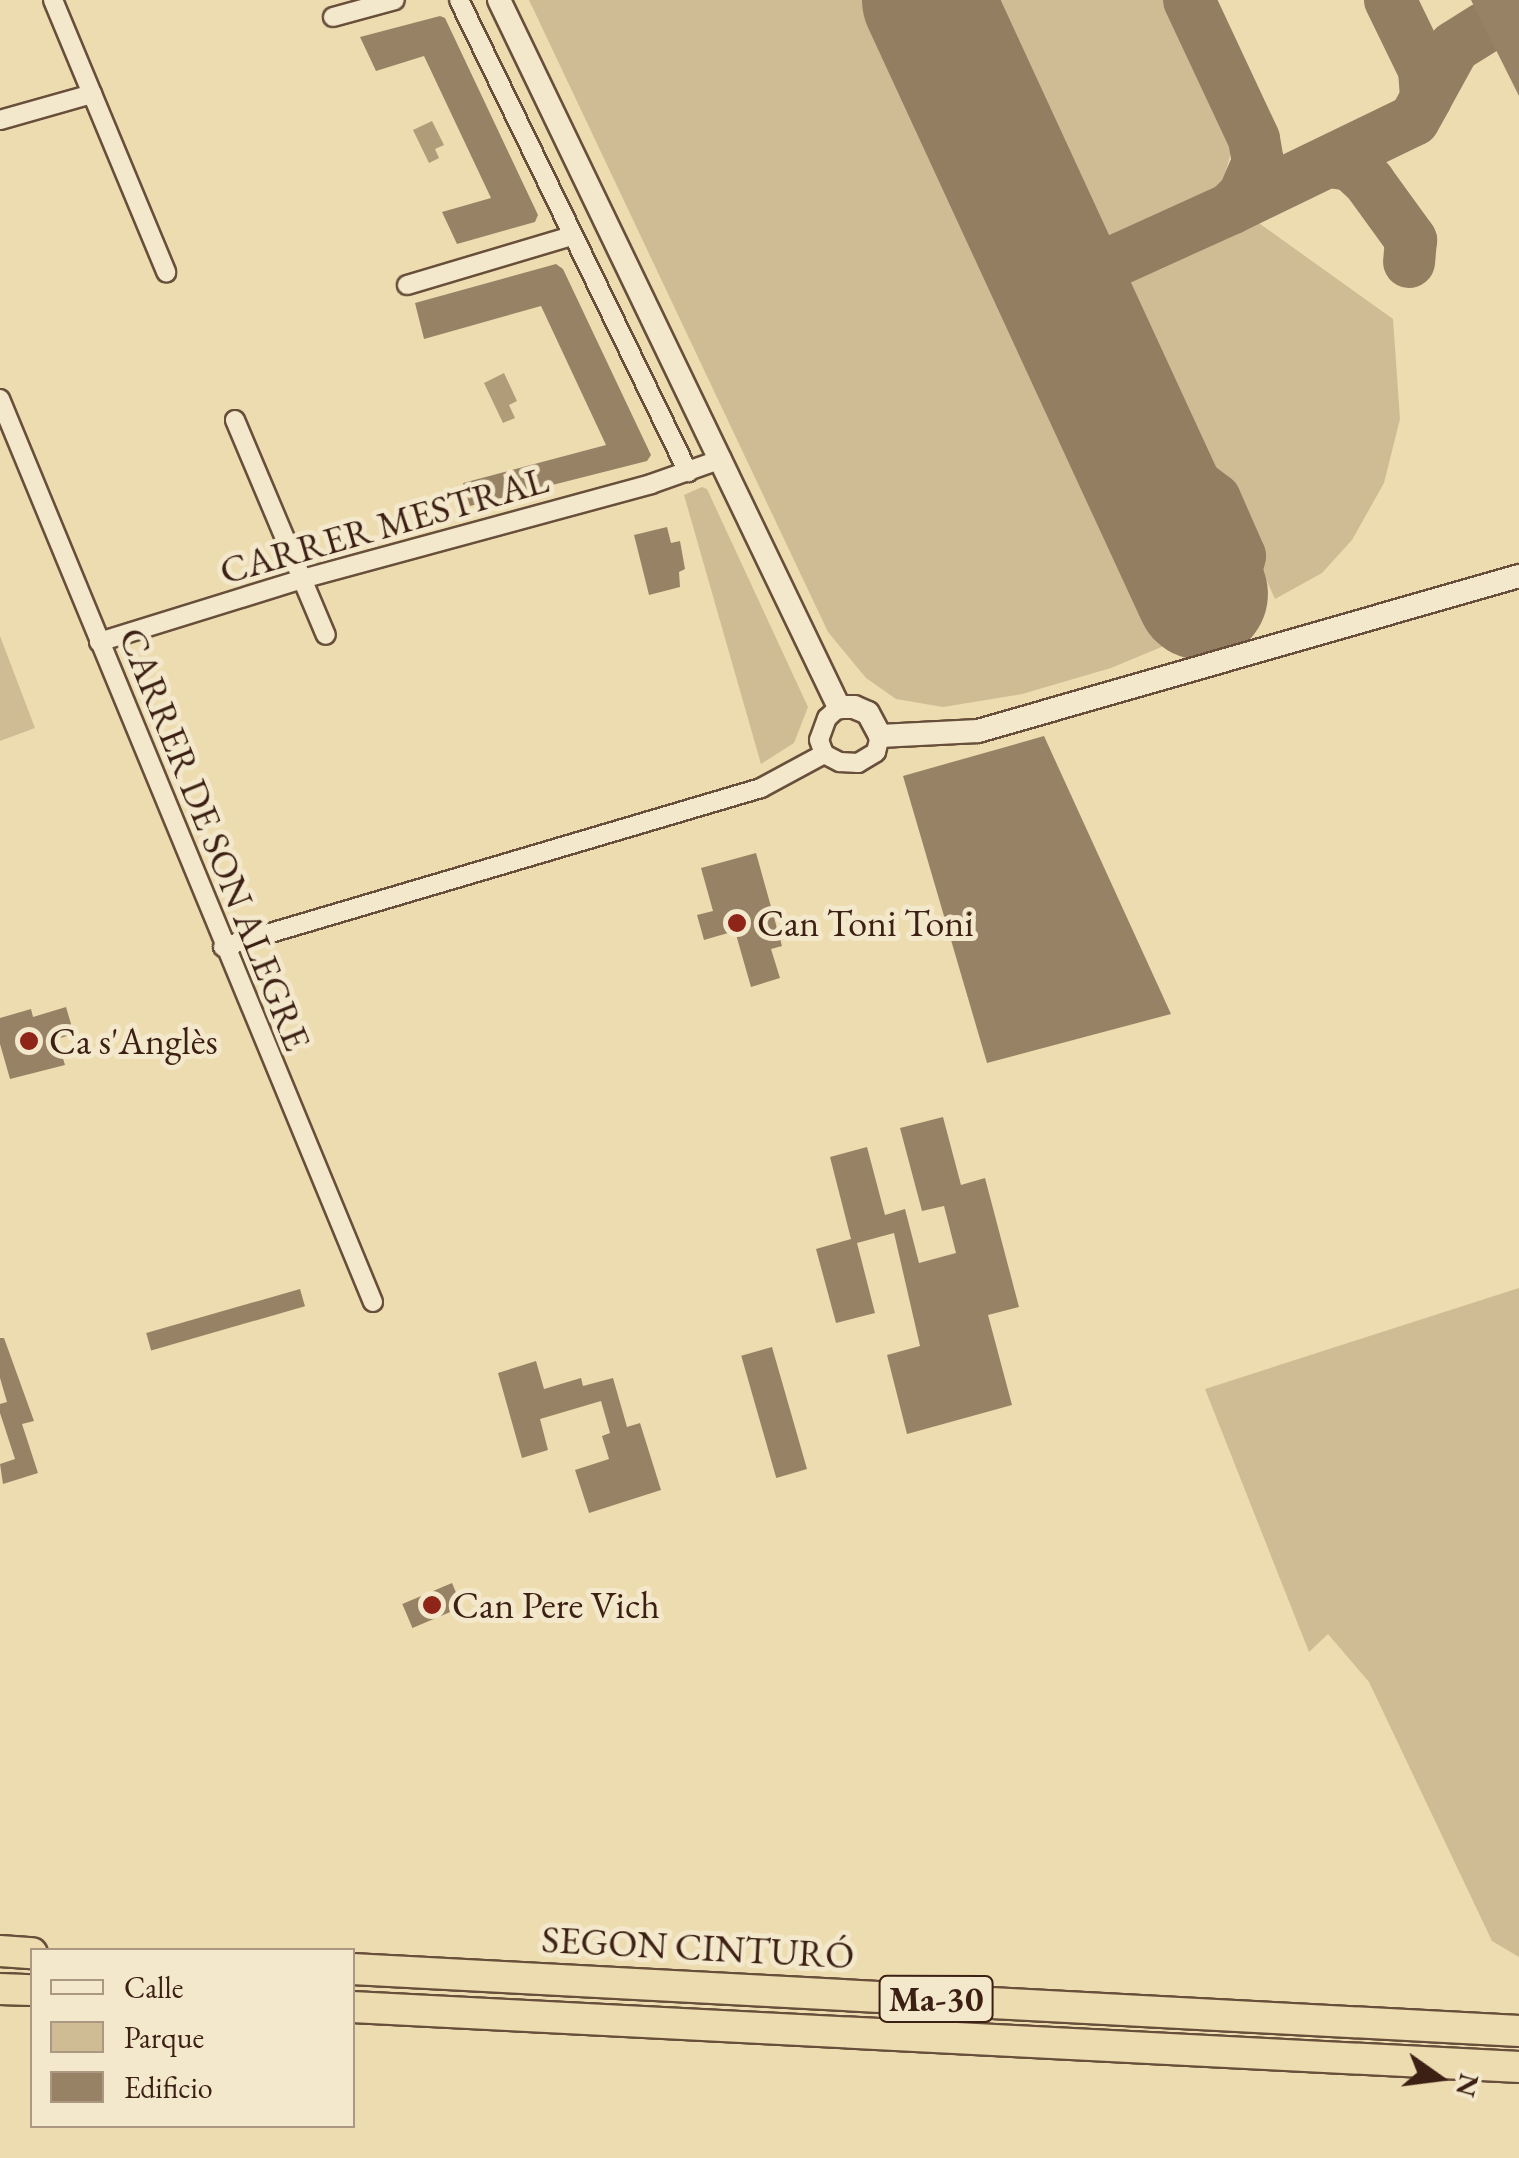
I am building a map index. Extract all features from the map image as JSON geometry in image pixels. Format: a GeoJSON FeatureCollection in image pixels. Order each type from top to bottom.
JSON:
{"type":"FeatureCollection","features":[{"type":"Feature","properties":{"kind":"highway"},"geometry":{"type":"LineString","coordinates":[[0,1951],[30,1953]]}},
{"type":"Feature","properties":{"kind":"highway","name":"SEGON CINTURÓ"},"geometry":{"type":"LineString","coordinates":[[355,1970],[1519,2031]]}},
{"type":"Feature","properties":{"kind":"highway"},"geometry":{"type":"LineString","coordinates":[[0,1989],[30,1990]]}},
{"type":"Feature","properties":{"kind":"highway","name":"SEGON CINTURÓ"},"geometry":{"type":"LineString","coordinates":[[355,2007],[1519,2067]]}},
{"type":"Feature","properties":{"kind":"street"},"geometry":{"type":"LineString","coordinates":[[54,0],[166,272]]}},
{"type":"Feature","properties":{"kind":"street"},"geometry":{"type":"LineString","coordinates":[[333,17],[395,0]]}},
{"type":"Feature","properties":{"kind":"street"},"geometry":{"type":"LineString","coordinates":[[459,0],[688,472]]}},
{"type":"Feature","properties":{"kind":"street"},"geometry":{"type":"LineString","coordinates":[[499,0],[839,707]]}},
{"type":"Feature","properties":{"kind":"street"},"geometry":{"type":"LineString","coordinates":[[0,120],[92,94]]}},
{"type":"Feature","properties":{"kind":"street"},"geometry":{"type":"LineString","coordinates":[[407,285],[571,236]]}},
{"type":"Feature","properties":{"kind":"street","name":"CARRER DE SON ALEGRE"},"geometry":{"type":"LineString","coordinates":[[0,402],[223,948],[373,1302]]}},
{"type":"Feature","properties":{"kind":"street"},"geometry":{"type":"LineString","coordinates":[[235,420],[326,636]]}},
{"type":"Feature","properties":{"kind":"street","name":"CARRER MESTRAL"},"geometry":{"type":"LineString","coordinates":[[99,642],[302,579],[722,460]]}},
{"type":"Feature","properties":{"kind":"street"},"geometry":{"type":"LineString","coordinates":[[880,736],[978,731],[1519,576]]}},
{"type":"Feature","properties":{"kind":"street"},"geometry":{"type":"LineString","coordinates":[[854,706],[868,713],[880,736],[876,752],[858,763],[840,762],[824,754],[819,740],[827,718],[839,707],[854,706]]}},
{"type":"Feature","properties":{"kind":"street"},"geometry":{"type":"LineString","coordinates":[[223,948],[761,788],[824,754]]}},
{"type":"Feature","properties":{"kind":"green space"},"geometry":{"type":"Polygon","coordinates":[[[529,0],[891,0],[1183,638],[1111,668],[1022,694],[943,707],[896,699],[866,678],[828,632],[529,0]]]}},
{"type":"Feature","properties":{"kind":"green space"},"geometry":{"type":"Polygon","coordinates":[[[964,0],[1169,0],[1235,138],[1221,189],[1212,199],[1117,243],[1095,242],[1080,234],[1066,220],[964,0]]]}},
{"type":"Feature","properties":{"kind":"green space"},"geometry":{"type":"Polygon","coordinates":[[[1249,216],[1393,319],[1400,419],[1384,483],[1352,540],[1322,573],[1275,599],[1227,491],[1172,453],[1114,323],[1122,281],[1134,269],[1249,216]]]}},
{"type":"Feature","properties":{"kind":"green space"},"geometry":{"type":"Polygon","coordinates":[[[702,487],[707,489],[808,707],[794,743],[761,764],[684,495],[702,487]]]}},
{"type":"Feature","properties":{"kind":"green space"},"geometry":{"type":"Polygon","coordinates":[[[0,636],[35,728],[0,741],[0,636]]]}},
{"type":"Feature","properties":{"kind":"green space"},"geometry":{"type":"Polygon","coordinates":[[[1519,1288],[1519,1957],[1492,1941],[1369,1682],[1328,1634],[1309,1652],[1205,1389],[1519,1288]]]}},
{"type":"Feature","properties":{"kind":"shaded area"},"geometry":{"type":"Polygon","coordinates":[[[432,121],[444,145],[435,149],[439,158],[429,163],[413,130],[432,121]]]}},
{"type":"Feature","properties":{"kind":"shaded area"},"geometry":{"type":"Polygon","coordinates":[[[504,373],[517,401],[509,405],[515,418],[503,423],[484,383],[504,373]]]}},
{"type":"Feature","properties":{"kind":"building"},"geometry":{"type":"Polygon","coordinates":[[[1471,0],[1519,0],[1519,96],[1471,0]]]}},
{"type":"Feature","properties":{"kind":"building"},"geometry":{"type":"Polygon","coordinates":[[[440,16],[445,18],[538,215],[535,222],[457,244],[442,212],[491,198],[424,56],[376,71],[360,37],[440,16]]]}},
{"type":"Feature","properties":{"kind":"building"},"geometry":{"type":"Polygon","coordinates":[[[556,264],[563,269],[651,455],[647,461],[470,506],[463,483],[606,445],[541,306],[424,339],[415,303],[556,264]]]}},
{"type":"Feature","properties":{"kind":"building"},"geometry":{"type":"Polygon","coordinates":[[[667,527],[671,543],[680,541],[685,569],[679,572],[680,587],[649,595],[634,535],[667,527]]]}},
{"type":"Feature","properties":{"kind":"building"},"geometry":{"type":"Polygon","coordinates":[[[1044,736],[1171,1014],[987,1063],[903,776],[1044,736]]]}},
{"type":"Feature","properties":{"kind":"building","name":"Can Toni Toni"},"geometry":{"type":"Polygon","coordinates":[[[756,853],[782,946],[771,949],[780,978],[751,987],[735,931],[704,940],[697,915],[713,911],[701,868],[756,853]]]}},
{"type":"Feature","properties":{"kind":"building","name":"Ca s'Anglès"},"geometry":{"type":"Polygon","coordinates":[[[66,1007],[74,1034],[57,1039],[65,1065],[10,1079],[0,1044],[0,1018],[31,1009],[33,1017],[66,1007]]]}},
{"type":"Feature","properties":{"kind":"building"},"geometry":{"type":"Polygon","coordinates":[[[943,1117],[961,1185],[985,1178],[1019,1307],[988,1315],[1012,1405],[907,1434],[887,1355],[920,1346],[894,1233],[857,1243],[875,1313],[836,1323],[816,1249],[851,1239],[830,1157],[867,1147],[885,1215],[905,1209],[919,1263],[956,1253],[944,1206],[922,1211],[900,1128],[943,1117]]]}},
{"type":"Feature","properties":{"kind":"building"},"geometry":{"type":"Polygon","coordinates":[[[300,1289],[305,1306],[151,1350],[146,1333],[300,1289]]]}},
{"type":"Feature","properties":{"kind":"building"},"geometry":{"type":"Polygon","coordinates":[[[0,1338],[4,1338],[34,1421],[22,1424],[38,1473],[3,1484],[0,1464],[15,1459],[0,1413],[0,1404],[7,1402],[0,1378],[0,1338]]]}},
{"type":"Feature","properties":{"kind":"building"},"geometry":{"type":"Polygon","coordinates":[[[772,1347],[807,1469],[776,1478],[741,1356],[772,1347]]]}},
{"type":"Feature","properties":{"kind":"building"},"geometry":{"type":"Polygon","coordinates":[[[536,1361],[544,1389],[581,1378],[583,1386],[613,1378],[627,1427],[640,1423],[661,1490],[589,1513],[575,1470],[609,1459],[602,1436],[610,1433],[601,1401],[540,1419],[548,1450],[522,1458],[498,1373],[536,1361]]]}},
{"type":"Feature","properties":{"kind":"building","name":"Can Pere Vich"},"geometry":{"type":"Polygon","coordinates":[[[452,1583],[462,1607],[412,1628],[402,1604],[452,1583]]]}},
{"type":"Feature","properties":{"kind":"taxiway"},"geometry":{"type":"LineString","coordinates":[[1039,238],[1063,261],[1102,267],[1230,209],[1244,195],[1258,162],[1254,139],[1189,0]]}},
{"type":"Feature","properties":{"kind":"taxiway"},"geometry":{"type":"LineString","coordinates":[[1230,209],[1414,120],[1426,98],[1424,70],[1390,0]]}},
{"type":"Feature","properties":{"kind":"taxiway"},"geometry":{"type":"LineString","coordinates":[[1426,98],[1454,47],[1485,28]]}},
{"type":"Feature","properties":{"kind":"taxiway"},"geometry":{"type":"LineString","coordinates":[[1330,162],[1351,165],[1369,182],[1411,240],[1409,262]]}},
{"type":"Feature","properties":{"kind":"taxiway"},"geometry":{"type":"LineString","coordinates":[[1102,267],[1084,292],[1083,328],[1132,436],[1215,499],[1240,556],[1236,572],[1223,588],[1190,592],[1171,577],[1162,555],[1161,502],[1132,436]]}},
{"type":"Feature","properties":{"kind":"runway"},"geometry":{"type":"LineString","coordinates":[[928,0],[1202,594]]}},
{"type":"Feature","properties":{"kind":"place","name":"Can Toni Toni"},"geometry":{"type":"Point","coordinates":[737,923]}},
{"type":"Feature","properties":{"kind":"place","name":"Ca s'Anglès"},"geometry":{"type":"Point","coordinates":[29,1041]}},
{"type":"Feature","properties":{"kind":"place","name":"Can Pere Vich"},"geometry":{"type":"Point","coordinates":[432,1605]}}]}
